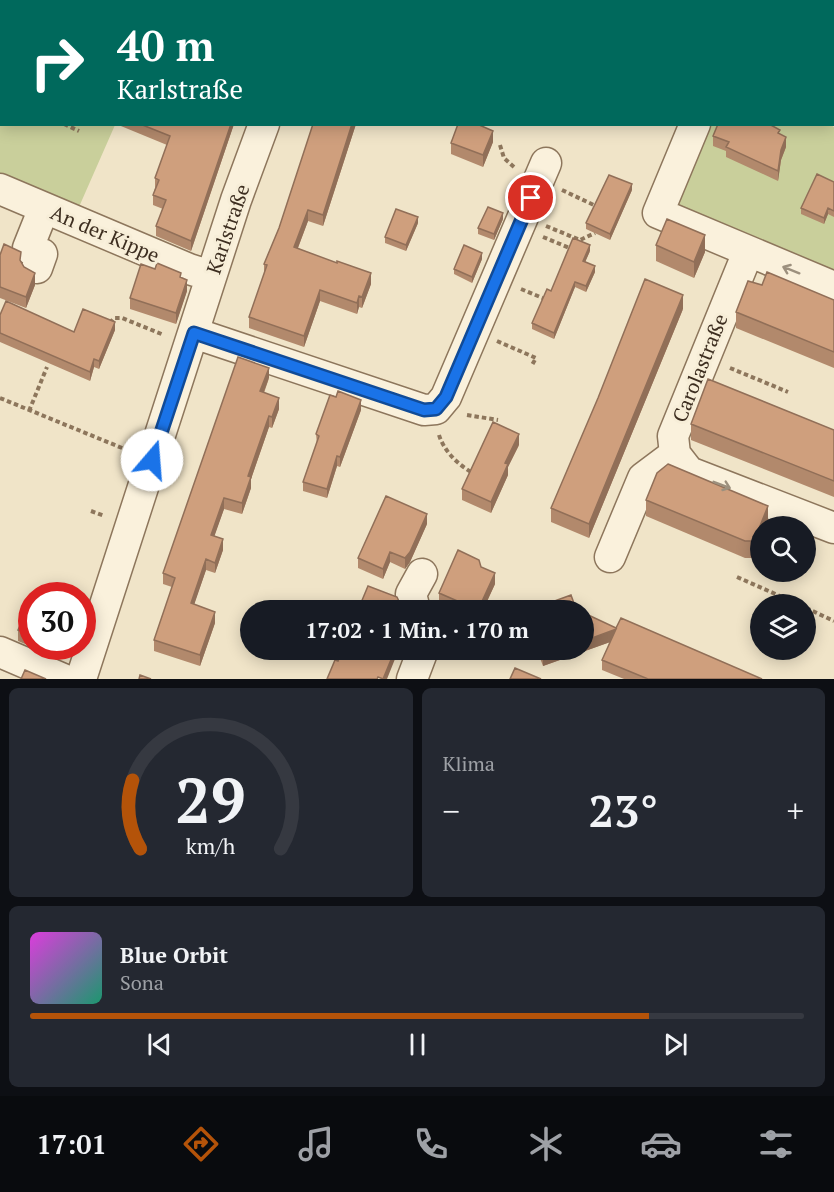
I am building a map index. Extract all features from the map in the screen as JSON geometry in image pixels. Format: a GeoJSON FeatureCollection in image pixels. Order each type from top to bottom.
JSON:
{"type":"FeatureCollection","features":[{"type":"Feature","properties":{"kind":"street","name":"Karlstraße"},"geometry":{"type":"LineString","coordinates":[[81,679],[211,276],[263,126]]}},
{"type":"Feature","properties":{"kind":"street"},"geometry":{"type":"LineString","coordinates":[[694,126],[658,213],[834,287]]}},
{"type":"Feature","properties":{"kind":"street"},"geometry":{"type":"LineString","coordinates":[[192,339],[424,410],[435,416],[446,397],[542,171]]}},
{"type":"Feature","properties":{"kind":"street","name":"An der Kippe"},"geometry":{"type":"LineString","coordinates":[[0,189],[189,269],[211,276]]}},
{"type":"Feature","properties":{"kind":"street"},"geometry":{"type":"LineString","coordinates":[[37,268],[42,254],[28,248],[44,208]]}},
{"type":"Feature","properties":{"kind":"street","name":"Carolastraße"},"geometry":{"type":"LineString","coordinates":[[675,454],[673,436],[748,252]]}},
{"type":"Feature","properties":{"kind":"street"},"geometry":{"type":"LineString","coordinates":[[610,557],[643,478],[675,454],[689,472],[834,528]]}},
{"type":"Feature","properties":{"kind":"street"},"geometry":{"type":"LineString","coordinates":[[412,600],[411,594],[422,574]]}},
{"type":"Feature","properties":{"kind":"street"},"geometry":{"type":"LineString","coordinates":[[0,652],[63,679]]}},
{"type":"Feature","properties":{"kind":"street"},"geometry":{"type":"LineString","coordinates":[[412,679],[419,660]]}},
{"type":"Feature","properties":{"kind":"path"},"geometry":{"type":"LineString","coordinates":[[68,126],[79,131]]}},
{"type":"Feature","properties":{"kind":"path"},"geometry":{"type":"LineString","coordinates":[[542,171],[602,208]]}},
{"type":"Feature","properties":{"kind":"path"},"geometry":{"type":"LineString","coordinates":[[521,222],[580,240],[595,233]]}},
{"type":"Feature","properties":{"kind":"path"},"geometry":{"type":"LineString","coordinates":[[521,222],[576,251]]}},
{"type":"Feature","properties":{"kind":"path"},"geometry":{"type":"LineString","coordinates":[[107,327],[114,318],[122,318],[192,339]]}},
{"type":"Feature","properties":{"kind":"path"},"geometry":{"type":"LineString","coordinates":[[474,331],[536,358],[532,365]]}},
{"type":"Feature","properties":{"kind":"path"},"geometry":{"type":"LineString","coordinates":[[705,357],[788,392]]}},
{"type":"Feature","properties":{"kind":"path"},"geometry":{"type":"LineString","coordinates":[[28,411],[47,367]]}},
{"type":"Feature","properties":{"kind":"path"},"geometry":{"type":"LineString","coordinates":[[0,398],[152,460]]}},
{"type":"Feature","properties":{"kind":"path"},"geometry":{"type":"LineString","coordinates":[[435,416],[441,442],[460,467],[473,473]]}},
{"type":"Feature","properties":{"kind":"path"},"geometry":{"type":"LineString","coordinates":[[737,577],[775,594]]}},
{"type":"Feature","properties":{"kind":"path"},"geometry":{"type":"LineString","coordinates":[[816,613],[834,621]]}},
{"type":"Feature","properties":{"kind":"green space"},"geometry":{"type":"Polygon","coordinates":[[[0,126],[115,126],[75,216],[0,184],[0,126]]]}},
{"type":"Feature","properties":{"kind":"green space"},"geometry":{"type":"Polygon","coordinates":[[[708,126],[834,127],[834,277],[672,206],[708,126]]]}},
{"type":"Feature","properties":{"kind":"building"},"geometry":{"type":"Polygon","coordinates":[[[145,126],[230,126],[191,241],[156,226],[166,200],[153,195],[159,180],[155,178],[170,136],[145,126]]]}},
{"type":"Feature","properties":{"kind":"building"},"geometry":{"type":"Polygon","coordinates":[[[312,126],[351,126],[323,215],[308,210],[294,247],[371,273],[362,297],[359,296],[357,303],[320,290],[304,336],[249,317],[267,265],[264,264],[279,228],[312,126]]]}},
{"type":"Feature","properties":{"kind":"building"},"geometry":{"type":"Polygon","coordinates":[[[457,126],[482,126],[493,131],[483,155],[451,143],[457,126]]]}},
{"type":"Feature","properties":{"kind":"building"},"geometry":{"type":"Polygon","coordinates":[[[717,126],[773,126],[780,130],[778,133],[786,137],[781,150],[778,171],[726,147],[729,142],[713,136],[717,126]]]}},
{"type":"Feature","properties":{"kind":"building"},"geometry":{"type":"Polygon","coordinates":[[[817,174],[834,182],[834,211],[828,208],[824,218],[801,208],[817,174]]]}},
{"type":"Feature","properties":{"kind":"building"},"geometry":{"type":"Polygon","coordinates":[[[609,175],[632,184],[610,234],[586,223],[609,175]]]}},
{"type":"Feature","properties":{"kind":"building"},"geometry":{"type":"Polygon","coordinates":[[[488,207],[503,213],[494,234],[478,228],[488,207]]]}},
{"type":"Feature","properties":{"kind":"building"},"geometry":{"type":"Polygon","coordinates":[[[396,209],[418,217],[406,245],[385,237],[396,209]]]}},
{"type":"Feature","properties":{"kind":"building"},"geometry":{"type":"Polygon","coordinates":[[[667,219],[705,235],[694,262],[656,245],[667,219]]]}},
{"type":"Feature","properties":{"kind":"building"},"geometry":{"type":"Polygon","coordinates":[[[573,238],[590,245],[583,261],[595,266],[586,286],[575,282],[554,333],[532,323],[547,289],[551,291],[573,238]]]}},
{"type":"Feature","properties":{"kind":"building"},"geometry":{"type":"Polygon","coordinates":[[[4,244],[21,252],[20,260],[24,267],[35,273],[26,297],[0,287],[0,255],[4,244]]]}},
{"type":"Feature","properties":{"kind":"building"},"geometry":{"type":"Polygon","coordinates":[[[464,245],[482,253],[472,277],[454,269],[464,245]]]}},
{"type":"Feature","properties":{"kind":"building"},"geometry":{"type":"Polygon","coordinates":[[[157,263],[181,273],[180,277],[187,280],[176,313],[130,298],[141,264],[155,269],[157,263]]]}},
{"type":"Feature","properties":{"kind":"building"},"geometry":{"type":"Polygon","coordinates":[[[767,272],[834,300],[834,352],[736,312],[748,281],[762,285],[767,272]]]}},
{"type":"Feature","properties":{"kind":"building"},"geometry":{"type":"Polygon","coordinates":[[[645,279],[683,295],[589,524],[551,508],[645,279]]]}},
{"type":"Feature","properties":{"kind":"building"},"geometry":{"type":"Polygon","coordinates":[[[6,301],[74,332],[83,309],[115,322],[99,361],[94,359],[90,372],[0,333],[0,315],[6,301]]]}},
{"type":"Feature","properties":{"kind":"building"},"geometry":{"type":"Polygon","coordinates":[[[238,357],[269,368],[260,391],[279,398],[272,417],[269,416],[248,476],[251,477],[242,503],[224,498],[211,535],[223,539],[215,563],[206,559],[191,603],[215,612],[200,655],[154,640],[175,578],[163,573],[238,357]]]}},
{"type":"Feature","properties":{"kind":"building"},"geometry":{"type":"Polygon","coordinates":[[[708,379],[834,430],[834,481],[691,424],[708,379]]]}},
{"type":"Feature","properties":{"kind":"building"},"geometry":{"type":"Polygon","coordinates":[[[338,391],[361,400],[340,457],[337,456],[327,489],[303,482],[319,436],[316,434],[330,395],[336,397],[338,391]]]}},
{"type":"Feature","properties":{"kind":"building"},"geometry":{"type":"Polygon","coordinates":[[[493,422],[519,434],[505,463],[508,464],[491,502],[462,489],[493,422]]]}},
{"type":"Feature","properties":{"kind":"building"},"geometry":{"type":"Polygon","coordinates":[[[668,464],[768,506],[764,516],[750,516],[750,541],[745,541],[646,500],[657,473],[668,464]]]}},
{"type":"Feature","properties":{"kind":"building"},"geometry":{"type":"Polygon","coordinates":[[[386,496],[427,514],[410,552],[405,558],[390,552],[383,569],[358,558],[386,496]]]}},
{"type":"Feature","properties":{"kind":"building"},"geometry":{"type":"Polygon","coordinates":[[[458,550],[479,560],[481,567],[495,573],[483,600],[455,600],[439,593],[458,550]]]}},
{"type":"Feature","properties":{"kind":"building"},"geometry":{"type":"Polygon","coordinates":[[[368,586],[397,597],[398,600],[362,600],[368,586]]]}},
{"type":"Feature","properties":{"kind":"building"},"geometry":{"type":"Polygon","coordinates":[[[571,595],[573,600],[557,600],[571,595]]]}},
{"type":"Feature","properties":{"kind":"building"},"geometry":{"type":"Polygon","coordinates":[[[594,618],[616,628],[621,618],[762,679],[648,679],[602,660],[616,629],[594,637],[594,618]]]}},
{"type":"Feature","properties":{"kind":"building"},"geometry":{"type":"Polygon","coordinates":[[[335,660],[391,660],[383,679],[378,677],[377,679],[327,679],[335,660]]]}},
{"type":"Feature","properties":{"kind":"building"},"geometry":{"type":"Polygon","coordinates":[[[515,668],[541,679],[510,679],[515,668]]]}},
{"type":"Feature","properties":{"kind":"building"},"geometry":{"type":"Polygon","coordinates":[[[25,670],[46,679],[21,679],[25,670]]]}},
{"type":"Feature","properties":{"kind":"building"},"geometry":{"type":"Polygon","coordinates":[[[140,675],[151,679],[139,679],[140,675]]]}},
{"type":"Feature","properties":{"kind":"route"},"geometry":{"type":"LineString","coordinates":[[152,460],[194,333],[424,410],[436,409],[446,397],[531,198]]}}]}
